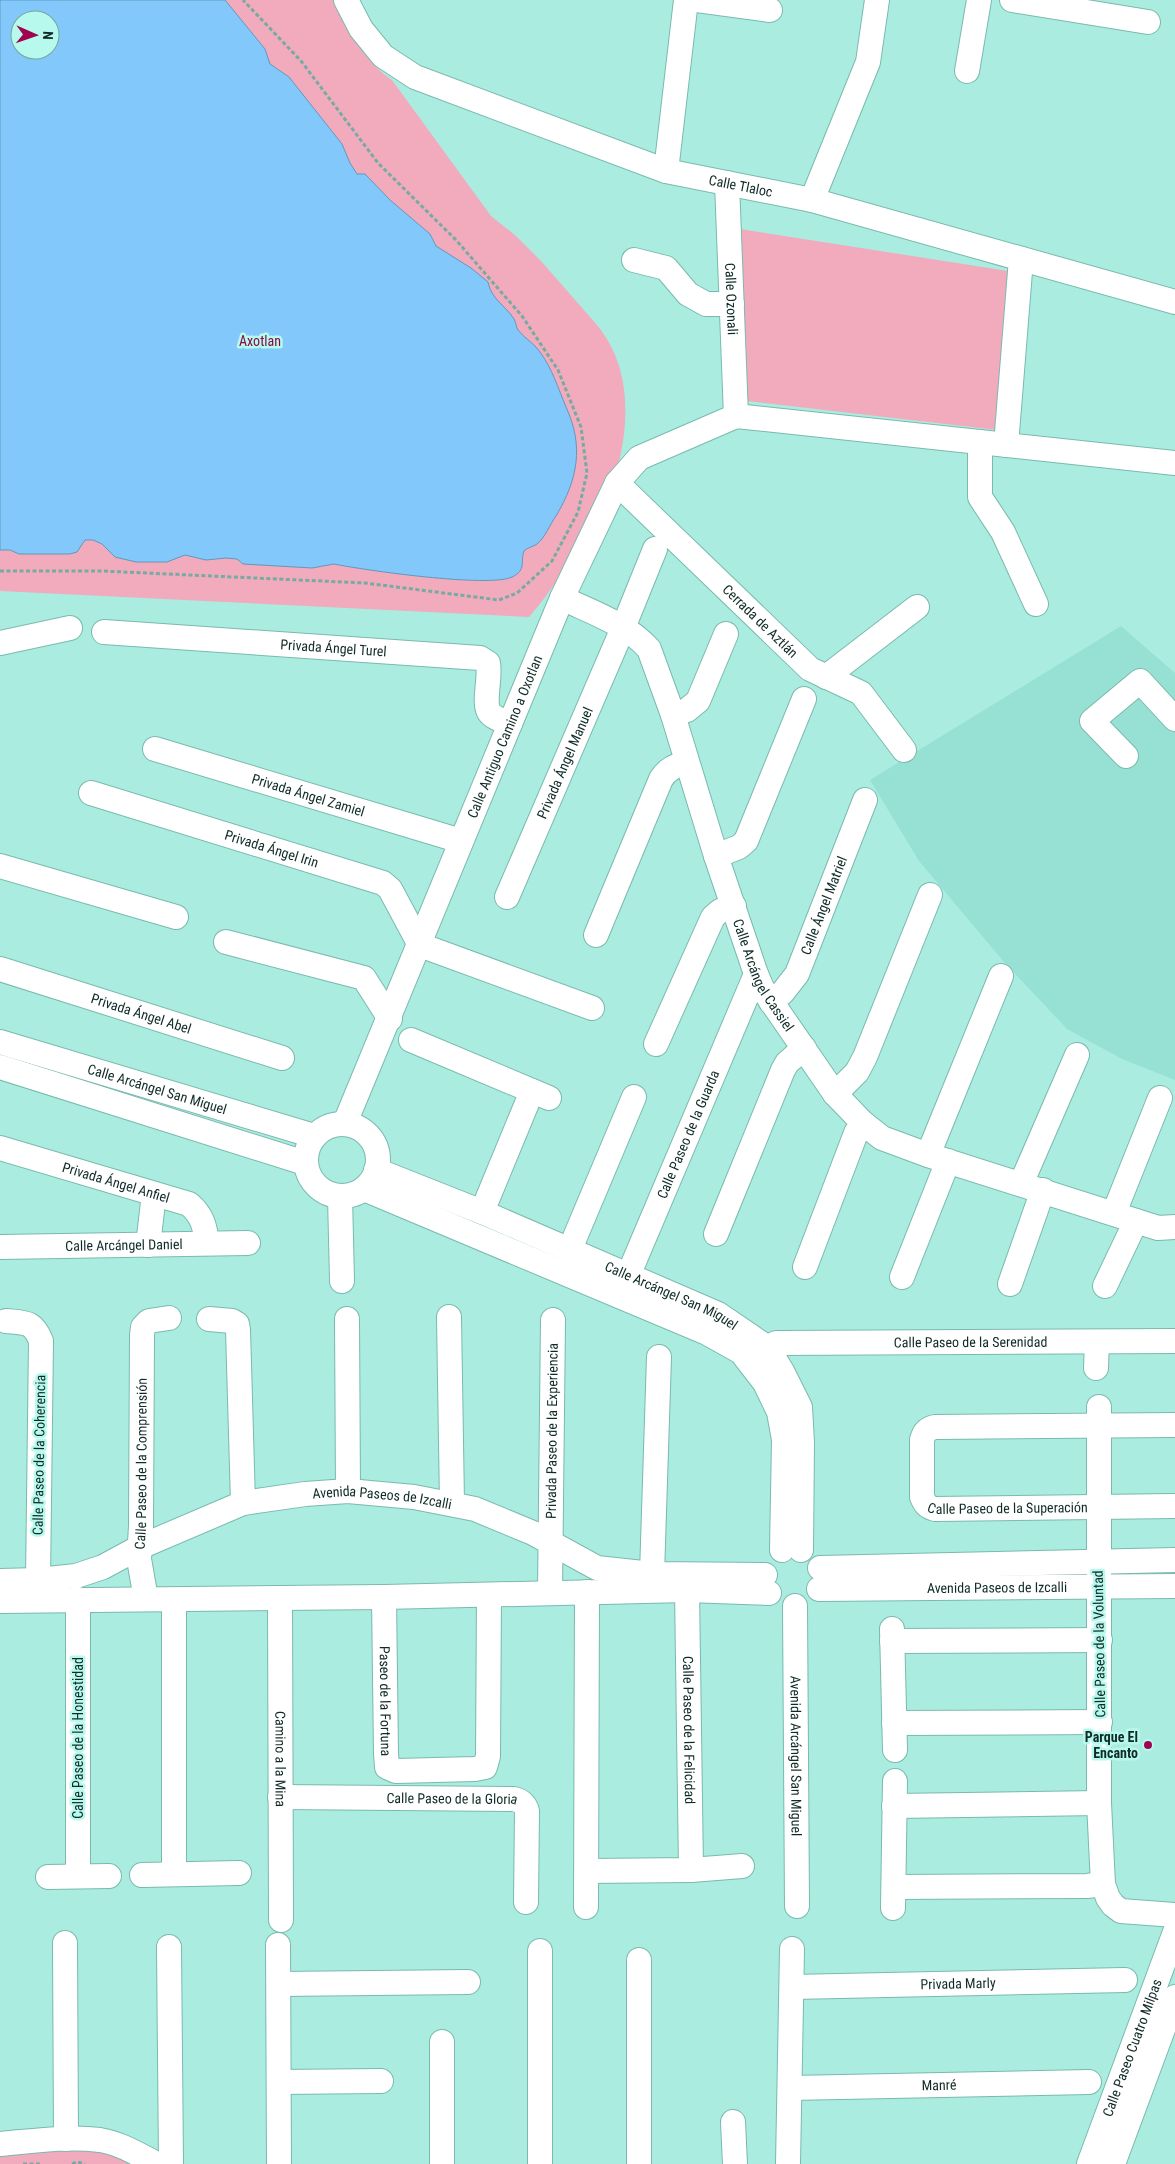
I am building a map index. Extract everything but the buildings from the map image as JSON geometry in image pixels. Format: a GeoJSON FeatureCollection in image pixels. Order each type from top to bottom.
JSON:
{"type":"FeatureCollection","features":[{"type":"Feature","properties":{"kind":"street","name":"Calle Tlaloc"},"geometry":{"type":"LineString","coordinates":[[346,0],[360,29],[383,56],[415,77],[666,171],[812,200],[1175,302]]}},
{"type":"Feature","properties":{"kind":"street"},"geometry":{"type":"LineString","coordinates":[[666,171],[686,0]]}},
{"type":"Feature","properties":{"kind":"street"},"geometry":{"type":"LineString","coordinates":[[697,0],[770,10]]}},
{"type":"Feature","properties":{"kind":"street"},"geometry":{"type":"LineString","coordinates":[[812,200],[868,62],[878,0]]}},
{"type":"Feature","properties":{"kind":"street"},"geometry":{"type":"LineString","coordinates":[[967,71],[979,0]]}},
{"type":"Feature","properties":{"kind":"street"},"geometry":{"type":"LineString","coordinates":[[1012,0],[1148,22]]}},
{"type":"Feature","properties":{"kind":"street","name":"Calle Ozonali"},"geometry":{"type":"LineString","coordinates":[[727,183],[736,416]]}},
{"type":"Feature","properties":{"kind":"street"},"geometry":{"type":"LineString","coordinates":[[634,260],[666,268],[688,294],[706,304],[732,304]]}},
{"type":"Feature","properties":{"kind":"street"},"geometry":{"type":"LineString","coordinates":[[1006,445],[1021,260]]}},
{"type":"Feature","properties":{"kind":"street"},"geometry":{"type":"LineString","coordinates":[[736,416],[1175,463]]}},
{"type":"Feature","properties":{"kind":"street","name":"Calle Antiguo Camino a Oxotlan"},"geometry":{"type":"LineString","coordinates":[[346,1124],[562,598],[618,483],[639,458],[736,416]]}},
{"type":"Feature","properties":{"kind":"street"},"geometry":{"type":"LineString","coordinates":[[980,442],[980,497],[1003,532],[1036,604]]}},
{"type":"Feature","properties":{"kind":"street","name":"Cerrada de Aztlán"},"geometry":{"type":"LineString","coordinates":[[618,483],[810,670],[861,693],[904,750]]}},
{"type":"Feature","properties":{"kind":"street","name":"Privada Ángel Manuel"},"geometry":{"type":"LineString","coordinates":[[507,897],[655,549]]}},
{"type":"Feature","properties":{"kind":"street","name":"Calle Arcángel Cassiel"},"geometry":{"type":"LineString","coordinates":[[562,598],[623,628],[642,641],[649,649],[673,715],[716,856],[756,974],[771,1002],[836,1094],[863,1123],[882,1138],[938,1158],[1158,1228],[1175,1226]]}},
{"type":"Feature","properties":{"kind":"street"},"geometry":{"type":"LineString","coordinates":[[826,677],[918,607]]}},
{"type":"Feature","properties":{"kind":"street"},"geometry":{"type":"LineString","coordinates":[[0,643],[70,628]]}},
{"type":"Feature","properties":{"kind":"street","name":"Privada Ángel Turel"},"geometry":{"type":"LineString","coordinates":[[104,632],[480,658],[488,663],[490,673],[487,700],[489,712],[510,724]]}},
{"type":"Feature","properties":{"kind":"street"},"geometry":{"type":"LineString","coordinates":[[673,715],[686,710],[698,702],[726,634]]}},
{"type":"Feature","properties":{"kind":"street"},"geometry":{"type":"LineString","coordinates":[[1126,756],[1092,721],[1140,681],[1175,719]]}},
{"type":"Feature","properties":{"kind":"street"},"geometry":{"type":"LineString","coordinates":[[716,856],[739,847],[746,840],[804,699]]}},
{"type":"Feature","properties":{"kind":"street","name":"Privada Ángel Zamiel"},"geometry":{"type":"LineString","coordinates":[[155,749],[461,841]]}},
{"type":"Feature","properties":{"kind":"street"},"geometry":{"type":"LineString","coordinates":[[596,935],[665,772],[672,767],[687,762]]}},
{"type":"Feature","properties":{"kind":"street","name":"Privada Ángel Irin"},"geometry":{"type":"LineString","coordinates":[[91,793],[383,883],[390,889],[420,945]]}},
{"type":"Feature","properties":{"kind":"street","name":"Calle Ángel Matriel"},"geometry":{"type":"LineString","coordinates":[[771,1002],[783,992],[797,974],[865,800]]}},
{"type":"Feature","properties":{"kind":"street"},"geometry":{"type":"LineString","coordinates":[[0,866],[176,916]]}},
{"type":"Feature","properties":{"kind":"street"},"geometry":{"type":"LineString","coordinates":[[836,1094],[857,1072],[865,1057],[930,895]]}},
{"type":"Feature","properties":{"kind":"street"},"geometry":{"type":"LineString","coordinates":[[656,1044],[713,917],[720,911],[734,906]]}},
{"type":"Feature","properties":{"kind":"street"},"geometry":{"type":"LineString","coordinates":[[226,942],[364,978],[390,1019]]}},
{"type":"Feature","properties":{"kind":"street"},"geometry":{"type":"LineString","coordinates":[[420,945],[592,1008]]}},
{"type":"Feature","properties":{"kind":"street","name":"Privada Ángel Abel"},"geometry":{"type":"LineString","coordinates":[[0,969],[282,1058]]}},
{"type":"Feature","properties":{"kind":"street","name":"Calle Paseo de la Guarda"},"geometry":{"type":"LineString","coordinates":[[624,1285],[756,974]]}},
{"type":"Feature","properties":{"kind":"street"},"geometry":{"type":"LineString","coordinates":[[902,1277],[938,1158],[1001,976]]}},
{"type":"Feature","properties":{"kind":"street"},"geometry":{"type":"LineString","coordinates":[[410,1040],[541,1094],[482,1212]]}},
{"type":"Feature","properties":{"kind":"street","name":"Calle Arcángel San Miguel"},"geometry":{"type":"LineString","coordinates":[[0,1042],[314,1136]]}},
{"type":"Feature","properties":{"kind":"street"},"geometry":{"type":"LineString","coordinates":[[716,1234],[783,1070],[787,1063],[804,1048]]}},
{"type":"Feature","properties":{"kind":"street"},"geometry":{"type":"LineString","coordinates":[[1010,1284],[1032,1187],[1077,1055]]}},
{"type":"Feature","properties":{"kind":"street","name":"Calle Arcángel San Miguel"},"geometry":{"type":"LineString","coordinates":[[0,1067],[305,1163]]}},
{"type":"Feature","properties":{"kind":"street"},"geometry":{"type":"LineString","coordinates":[[570,1249],[634,1097]]}},
{"type":"Feature","properties":{"kind":"street"},"geometry":{"type":"LineString","coordinates":[[1105,1286],[1160,1098]]}},
{"type":"Feature","properties":{"kind":"street"},"geometry":{"type":"LineString","coordinates":[[805,1267],[856,1133],[863,1123]]}},
{"type":"Feature","properties":{"kind":"street"},"geometry":{"type":"LineString","coordinates":[[346,1124],[358,1127],[368,1135],[375,1145],[378,1158],[370,1179],[349,1196],[340,1196],[320,1190],[308,1173],[305,1163],[307,1148],[314,1136],[328,1126],[346,1124]]}},
{"type":"Feature","properties":{"kind":"street","name":"Privada Ángel Anfiel"},"geometry":{"type":"LineString","coordinates":[[0,1148],[189,1204],[198,1212],[205,1227],[207,1243]]}},
{"type":"Feature","properties":{"kind":"street","name":"Calle Arcángel San Miguel"},"geometry":{"type":"LineString","coordinates":[[370,1179],[624,1285],[718,1314],[768,1348],[800,1407],[802,1443],[792,1550]]}},
{"type":"Feature","properties":{"kind":"street","name":"Calle Arcángel San Miguel"},"geometry":{"type":"LineString","coordinates":[[370,1179],[482,1212],[570,1249],[624,1285],[741,1352],[765,1383],[779,1412],[784,1440],[792,1550]]}},
{"type":"Feature","properties":{"kind":"street"},"geometry":{"type":"LineString","coordinates":[[148,1245],[154,1194]]}},
{"type":"Feature","properties":{"kind":"street"},"geometry":{"type":"LineString","coordinates":[[340,1196],[342,1281]]}},
{"type":"Feature","properties":{"kind":"street","name":"Calle Arcángel Daniel"},"geometry":{"type":"LineString","coordinates":[[0,1246],[248,1243]]}},
{"type":"Feature","properties":{"kind":"street"},"geometry":{"type":"LineString","coordinates":[[449,1317],[452,1504]]}},
{"type":"Feature","properties":{"kind":"street","name":"Calle Paseo de la Comprensión"},"geometry":{"type":"LineString","coordinates":[[146,1599],[140,1569],[143,1327],[150,1321],[168,1318]]}},
{"type":"Feature","properties":{"kind":"street"},"geometry":{"type":"LineString","coordinates":[[209,1319],[232,1321],[237,1324],[243,1503]]}},
{"type":"Feature","properties":{"kind":"street"},"geometry":{"type":"LineString","coordinates":[[347,1319],[348,1491]]}},
{"type":"Feature","properties":{"kind":"street","name":"Privada Paseo de la Experiencia"},"geometry":{"type":"LineString","coordinates":[[550,1592],[553,1320]]}},
{"type":"Feature","properties":{"kind":"street","name":"Calle Paseo de la Coherencia"},"geometry":{"type":"LineString","coordinates":[[6,1321],[30,1324],[37,1330],[41,1341],[38,1580]]}},
{"type":"Feature","properties":{"kind":"street","name":"Calle Paseo de la Serenidad"},"geometry":{"type":"LineString","coordinates":[[768,1348],[776,1343],[1175,1341]]}},
{"type":"Feature","properties":{"kind":"street"},"geometry":{"type":"LineString","coordinates":[[1096,1368],[1097,1342]]}},
{"type":"Feature","properties":{"kind":"street"},"geometry":{"type":"LineString","coordinates":[[652,1574],[659,1357]]}},
{"type":"Feature","properties":{"kind":"street"},"geometry":{"type":"LineString","coordinates":[[1099,1416],[1175,1424]]}},
{"type":"Feature","properties":{"kind":"street","name":"Calle Paseo de la Superación"},"geometry":{"type":"LineString","coordinates":[[1099,1416],[928,1429],[924,1433],[922,1449],[922,1497],[924,1503],[929,1508],[945,1509],[1099,1505]]}},
{"type":"Feature","properties":{"kind":"street","name":"Calle Paseo de la Voluntad"},"geometry":{"type":"LineString","coordinates":[[1099,1416],[1099,1803],[1103,1884],[1112,1905],[1121,1911],[1175,1915]]}},
{"type":"Feature","properties":{"kind":"street","name":"Avenida Paseos de Izcalli"},"geometry":{"type":"LineString","coordinates":[[0,1581],[76,1576],[103,1567],[140,1548],[243,1503],[305,1494],[348,1491],[404,1496],[475,1510],[533,1533],[597,1568],[767,1584]]}},
{"type":"Feature","properties":{"kind":"street"},"geometry":{"type":"LineString","coordinates":[[1099,1505],[1175,1506]]}},
{"type":"Feature","properties":{"kind":"street"},"geometry":{"type":"LineString","coordinates":[[792,1550],[813,1556],[820,1578],[813,1597],[805,1603],[795,1606],[782,1604],[767,1584],[770,1560],[792,1550]]}},
{"type":"Feature","properties":{"kind":"street","name":"Avenida Paseos de Izcalli"},"geometry":{"type":"LineString","coordinates":[[820,1578],[1098,1561],[1175,1560]]}},
{"type":"Feature","properties":{"kind":"street","name":"Avenida Paseos de Izcalli"},"geometry":{"type":"LineString","coordinates":[[820,1578],[1175,1586]]}},
{"type":"Feature","properties":{"kind":"street"},"geometry":{"type":"LineString","coordinates":[[0,1601],[489,1595],[687,1590],[767,1584]]}},
{"type":"Feature","properties":{"kind":"street","name":"Calle Paseo de la Felicidad"},"geometry":{"type":"LineString","coordinates":[[687,1590],[691,1870]]}},
{"type":"Feature","properties":{"kind":"street"},"geometry":{"type":"LineString","coordinates":[[586,1907],[587,1592]]}},
{"type":"Feature","properties":{"kind":"street","name":"Paseo de la Fortuna"},"geometry":{"type":"LineString","coordinates":[[384,1597],[387,1767],[396,1771],[475,1770],[485,1767],[488,1756],[489,1595]]}},
{"type":"Feature","properties":{"kind":"street","name":"Camino a la Mina"},"geometry":{"type":"LineString","coordinates":[[280,1598],[281,1920]]}},
{"type":"Feature","properties":{"kind":"street","name":"Calle Paseo de la Honestidad"},"geometry":{"type":"LineString","coordinates":[[78,1600],[78,1876]]}},
{"type":"Feature","properties":{"kind":"street"},"geometry":{"type":"LineString","coordinates":[[174,1600],[174,1874]]}},
{"type":"Feature","properties":{"kind":"street","name":"Avenida Arcángel San Miguel"},"geometry":{"type":"LineString","coordinates":[[795,1606],[797,1906]]}},
{"type":"Feature","properties":{"kind":"street"},"geometry":{"type":"LineString","coordinates":[[895,1750],[892,1635],[1100,1640]]}},
{"type":"Feature","properties":{"kind":"street"},"geometry":{"type":"LineString","coordinates":[[894,1723],[1100,1722]]}},
{"type":"Feature","properties":{"kind":"street"},"geometry":{"type":"LineString","coordinates":[[895,1781],[893,1898],[1103,1884]]}},
{"type":"Feature","properties":{"kind":"street","name":"Calle Paseo de la Gloria"},"geometry":{"type":"LineString","coordinates":[[280,1798],[514,1799],[521,1801],[527,1811],[526,1902]]}},
{"type":"Feature","properties":{"kind":"street"},"geometry":{"type":"LineString","coordinates":[[894,1806],[1099,1803]]}},
{"type":"Feature","properties":{"kind":"street"},"geometry":{"type":"LineString","coordinates":[[587,1871],[691,1870],[742,1866]]}},
{"type":"Feature","properties":{"kind":"street"},"geometry":{"type":"LineString","coordinates":[[142,1875],[239,1873]]}},
{"type":"Feature","properties":{"kind":"street"},"geometry":{"type":"LineString","coordinates":[[48,1877],[109,1876]]}},
{"type":"Feature","properties":{"kind":"street","name":"Calle Paseo Cuatro Milpas"},"geometry":{"type":"LineString","coordinates":[[1090,2164],[1175,1932]]}},
{"type":"Feature","properties":{"kind":"street"},"geometry":{"type":"LineString","coordinates":[[65,1944],[66,2139]]}},
{"type":"Feature","properties":{"kind":"street"},"geometry":{"type":"LineString","coordinates":[[278,1945],[279,2164]]}},
{"type":"Feature","properties":{"kind":"street"},"geometry":{"type":"LineString","coordinates":[[169,1947],[171,2164]]}},
{"type":"Feature","properties":{"kind":"street"},"geometry":{"type":"LineString","coordinates":[[788,2164],[792,1948]]}},
{"type":"Feature","properties":{"kind":"street"},"geometry":{"type":"LineString","coordinates":[[540,1951],[540,2164]]}},
{"type":"Feature","properties":{"kind":"street"},"geometry":{"type":"LineString","coordinates":[[639,1960],[639,2164]]}},
{"type":"Feature","properties":{"kind":"street","name":"Privada Marly"},"geometry":{"type":"LineString","coordinates":[[792,1987],[1125,1980]]}},
{"type":"Feature","properties":{"kind":"street"},"geometry":{"type":"LineString","coordinates":[[279,1984],[468,1982]]}},
{"type":"Feature","properties":{"kind":"street","name":"Calle Paseo Cuatro Milpas"},"geometry":{"type":"LineString","coordinates":[[1113,2164],[1175,1997]]}},
{"type":"Feature","properties":{"kind":"street"},"geometry":{"type":"LineString","coordinates":[[442,2042],[442,2164]]}},
{"type":"Feature","properties":{"kind":"street"},"geometry":{"type":"LineString","coordinates":[[279,2082],[381,2081]]}},
{"type":"Feature","properties":{"kind":"street","name":"Manré"},"geometry":{"type":"LineString","coordinates":[[790,2088],[1088,2082]]}},
{"type":"Feature","properties":{"kind":"street"},"geometry":{"type":"LineString","coordinates":[[733,2122],[735,2164]]}},
{"type":"Feature","properties":{"kind":"street"},"geometry":{"type":"LineString","coordinates":[[0,2144],[66,2139],[101,2140],[122,2146],[157,2164]]}},
{"type":"Feature","properties":{"kind":"path"},"geometry":{"type":"LineString","coordinates":[[0,571],[102,570],[366,583],[499,600],[517,593],[552,561],[578,512],[587,473],[581,427],[553,362],[522,316],[456,240],[378,162],[301,61],[243,0]]}},
{"type":"Feature","properties":{"kind":"path"},"geometry":{"type":"LineString","coordinates":[[72,2164],[77,2162],[85,2164]]}},
{"type":"Feature","properties":{"kind":"path"},"geometry":{"type":"LineString","coordinates":[[17,2164],[42,2164]]}},
{"type":"Feature","properties":{"kind":"shaded area"},"geometry":{"type":"Polygon","coordinates":[[[1121,626],[1175,673],[1175,1080],[1122,1059],[1067,1029],[1004,962],[919,861],[870,780],[1121,626]]]}},
{"type":"Feature","properties":{"kind":"green space","name":"Axotlan"},"geometry":{"type":"Polygon","coordinates":[[[0,0],[336,0],[346,23],[365,55],[392,80],[491,216],[516,236],[541,261],[597,325],[610,345],[619,365],[624,387],[624,433],[615,478],[608,500],[553,587],[529,617],[0,591],[0,0]]]}},
{"type":"Feature","properties":{"kind":"green space"},"geometry":{"type":"Polygon","coordinates":[[[740,229],[1008,271],[997,430],[747,401],[740,229]]]}},
{"type":"Feature","properties":{"kind":"green space"},"geometry":{"type":"Polygon","coordinates":[[[111,2137],[162,2164],[0,2164],[0,2141],[111,2137]]]}},
{"type":"Feature","properties":{"kind":"water","name":"Axotlan"},"geometry":{"type":"Polygon","coordinates":[[[0,0],[225,0],[265,49],[270,64],[289,77],[342,144],[357,174],[365,174],[390,200],[430,234],[436,246],[471,268],[488,282],[495,298],[511,314],[518,330],[540,352],[554,378],[572,421],[575,435],[576,462],[574,476],[569,489],[556,516],[542,538],[537,544],[524,551],[520,571],[512,577],[499,580],[425,577],[334,564],[312,568],[243,564],[237,559],[206,560],[185,555],[167,562],[136,562],[115,557],[102,544],[93,540],[85,540],[77,552],[70,554],[19,554],[10,550],[0,550],[0,0]]]}},
{"type":"Feature","properties":{"kind":"place","name":"Parque El Encanto"},"geometry":{"type":"Point","coordinates":[1148,1745]}}]}
